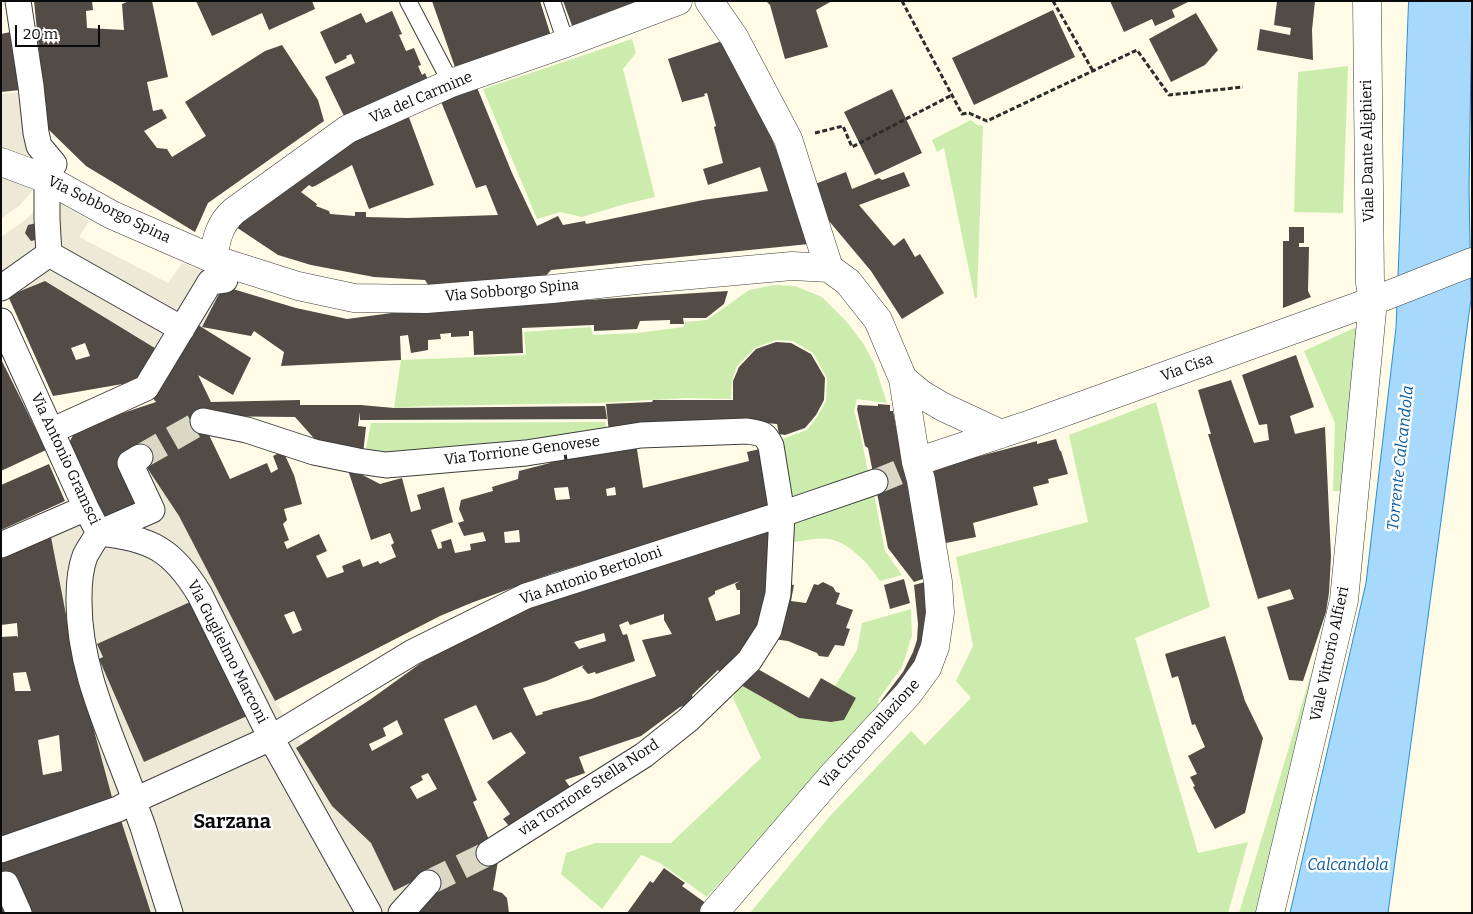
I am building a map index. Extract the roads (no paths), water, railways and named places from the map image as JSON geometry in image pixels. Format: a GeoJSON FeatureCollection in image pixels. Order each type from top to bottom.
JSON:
{"type":"FeatureCollection","features":[{"type":"Feature","properties":{"kind":"street"},"geometry":{"type":"LineString","coordinates":[[18,1],[36,134],[50,171],[47,219],[49,254]]}},
{"type":"Feature","properties":{"kind":"street","name":"Via del Carmine"},"geometry":{"type":"LineString","coordinates":[[219,270],[215,244],[220,228],[226,218],[348,129],[451,83],[678,1]]}},
{"type":"Feature","properties":{"kind":"street"},"geometry":{"type":"LineString","coordinates":[[709,1],[734,37],[788,139],[829,268],[848,282],[878,320],[903,379],[910,466]]}},
{"type":"Feature","properties":{"kind":"street","name":"Viale Dante Alighieri"},"geometry":{"type":"LineString","coordinates":[[1367,1],[1370,283],[1374,301]]}},
{"type":"Feature","properties":{"kind":"street","name":"Via Sobborgo Spina"},"geometry":{"type":"LineString","coordinates":[[1,162],[50,171],[112,215],[219,270],[354,298],[426,298],[552,289],[646,278],[792,266],[829,268]]}},
{"type":"Feature","properties":{"kind":"street"},"geometry":{"type":"LineString","coordinates":[[1,288],[49,254]]}},
{"type":"Feature","properties":{"kind":"street"},"geometry":{"type":"LineString","coordinates":[[49,254],[182,329]]}},
{"type":"Feature","properties":{"kind":"street","name":"Via Cisa"},"geometry":{"type":"LineString","coordinates":[[910,466],[1374,301],[1472,262]]}},
{"type":"Feature","properties":{"kind":"street"},"geometry":{"type":"LineString","coordinates":[[51,431],[146,388],[219,270]]}},
{"type":"Feature","properties":{"kind":"street","name":"Viale Vittorio Alfieri"},"geometry":{"type":"LineString","coordinates":[[1270,913],[1344,600],[1374,301]]}},
{"type":"Feature","properties":{"kind":"street","name":"Via Antonio Gramsci"},"geometry":{"type":"LineString","coordinates":[[1,321],[99,533],[85,556],[81,572],[79,611],[83,648],[126,804],[136,808],[170,913]]}},
{"type":"Feature","properties":{"kind":"street"},"geometry":{"type":"LineString","coordinates":[[903,379],[921,394],[943,408],[1001,434]]}},
{"type":"Feature","properties":{"kind":"street","name":"Via Torrione Genovese"},"geometry":{"type":"LineString","coordinates":[[202,421],[247,430],[314,452],[386,466],[564,449],[641,435],[729,431],[760,433],[767,437],[771,446],[782,514]]}},
{"type":"Feature","properties":{"kind":"street"},"geometry":{"type":"LineString","coordinates":[[99,533],[152,510],[130,463],[140,457]]}},
{"type":"Feature","properties":{"kind":"street","name":"Via Circonvallazione"},"geometry":{"type":"LineString","coordinates":[[714,913],[832,776],[908,694],[927,668],[935,647],[940,613],[938,582],[921,480],[910,466]]}},
{"type":"Feature","properties":{"kind":"street","name":"Via Antonio Bertoloni"},"geometry":{"type":"LineString","coordinates":[[1,850],[126,804],[271,738],[413,652],[526,596],[782,514],[875,482]]}},
{"type":"Feature","properties":{"kind":"street"},"geometry":{"type":"LineString","coordinates":[[1,545],[86,508]]}},
{"type":"Feature","properties":{"kind":"street","name":"via Torrione Stella Nord"},"geometry":{"type":"LineString","coordinates":[[489,853],[644,755],[688,720],[749,660],[769,630],[778,594],[782,514]]}},
{"type":"Feature","properties":{"kind":"street","name":"Via Guglielmo Marconi"},"geometry":{"type":"LineString","coordinates":[[99,533],[130,537],[155,546],[182,567],[200,595],[271,738],[370,913]]}},
{"type":"Feature","properties":{"kind":"street"},"geometry":{"type":"LineString","coordinates":[[401,913],[428,883]]}},
{"type":"Feature","properties":{"kind":"street"},"geometry":{"type":"LineString","coordinates":[[6,884],[19,913]]}},
{"type":"Feature","properties":{"kind":"lane"},"geometry":{"type":"LineString","coordinates":[[408,1],[451,83]]}},
{"type":"Feature","properties":{"kind":"lane"},"geometry":{"type":"LineString","coordinates":[[552,1],[566,43]]}},
{"type":"Feature","properties":{"kind":"water","name":"Calcandola"},"geometry":{"type":"Polygon","coordinates":[[[1409,1],[1472,1],[1469,188],[1471,299],[1388,913],[1290,913],[1366,583],[1396,328],[1409,1]]]}},
{"type":"Feature","properties":{"kind":"tunnel"},"geometry":{"type":"LineString","coordinates":[[140,457],[203,421]]}},
{"type":"Feature","properties":{"kind":"tunnel"},"geometry":{"type":"LineString","coordinates":[[875,482],[904,470]]}},
{"type":"Feature","properties":{"kind":"tunnel"},"geometry":{"type":"LineString","coordinates":[[428,883],[489,853]]}},
{"type":"Feature","properties":{"kind":"district","name":"Sarzana"},"geometry":{"type":"Point","coordinates":[232,822]}},
{"type":"Feature","properties":{"kind":"water label","name":"Torrente Calcandola"},"geometry":{"type":"Point","coordinates":[1401,458]}}]}
